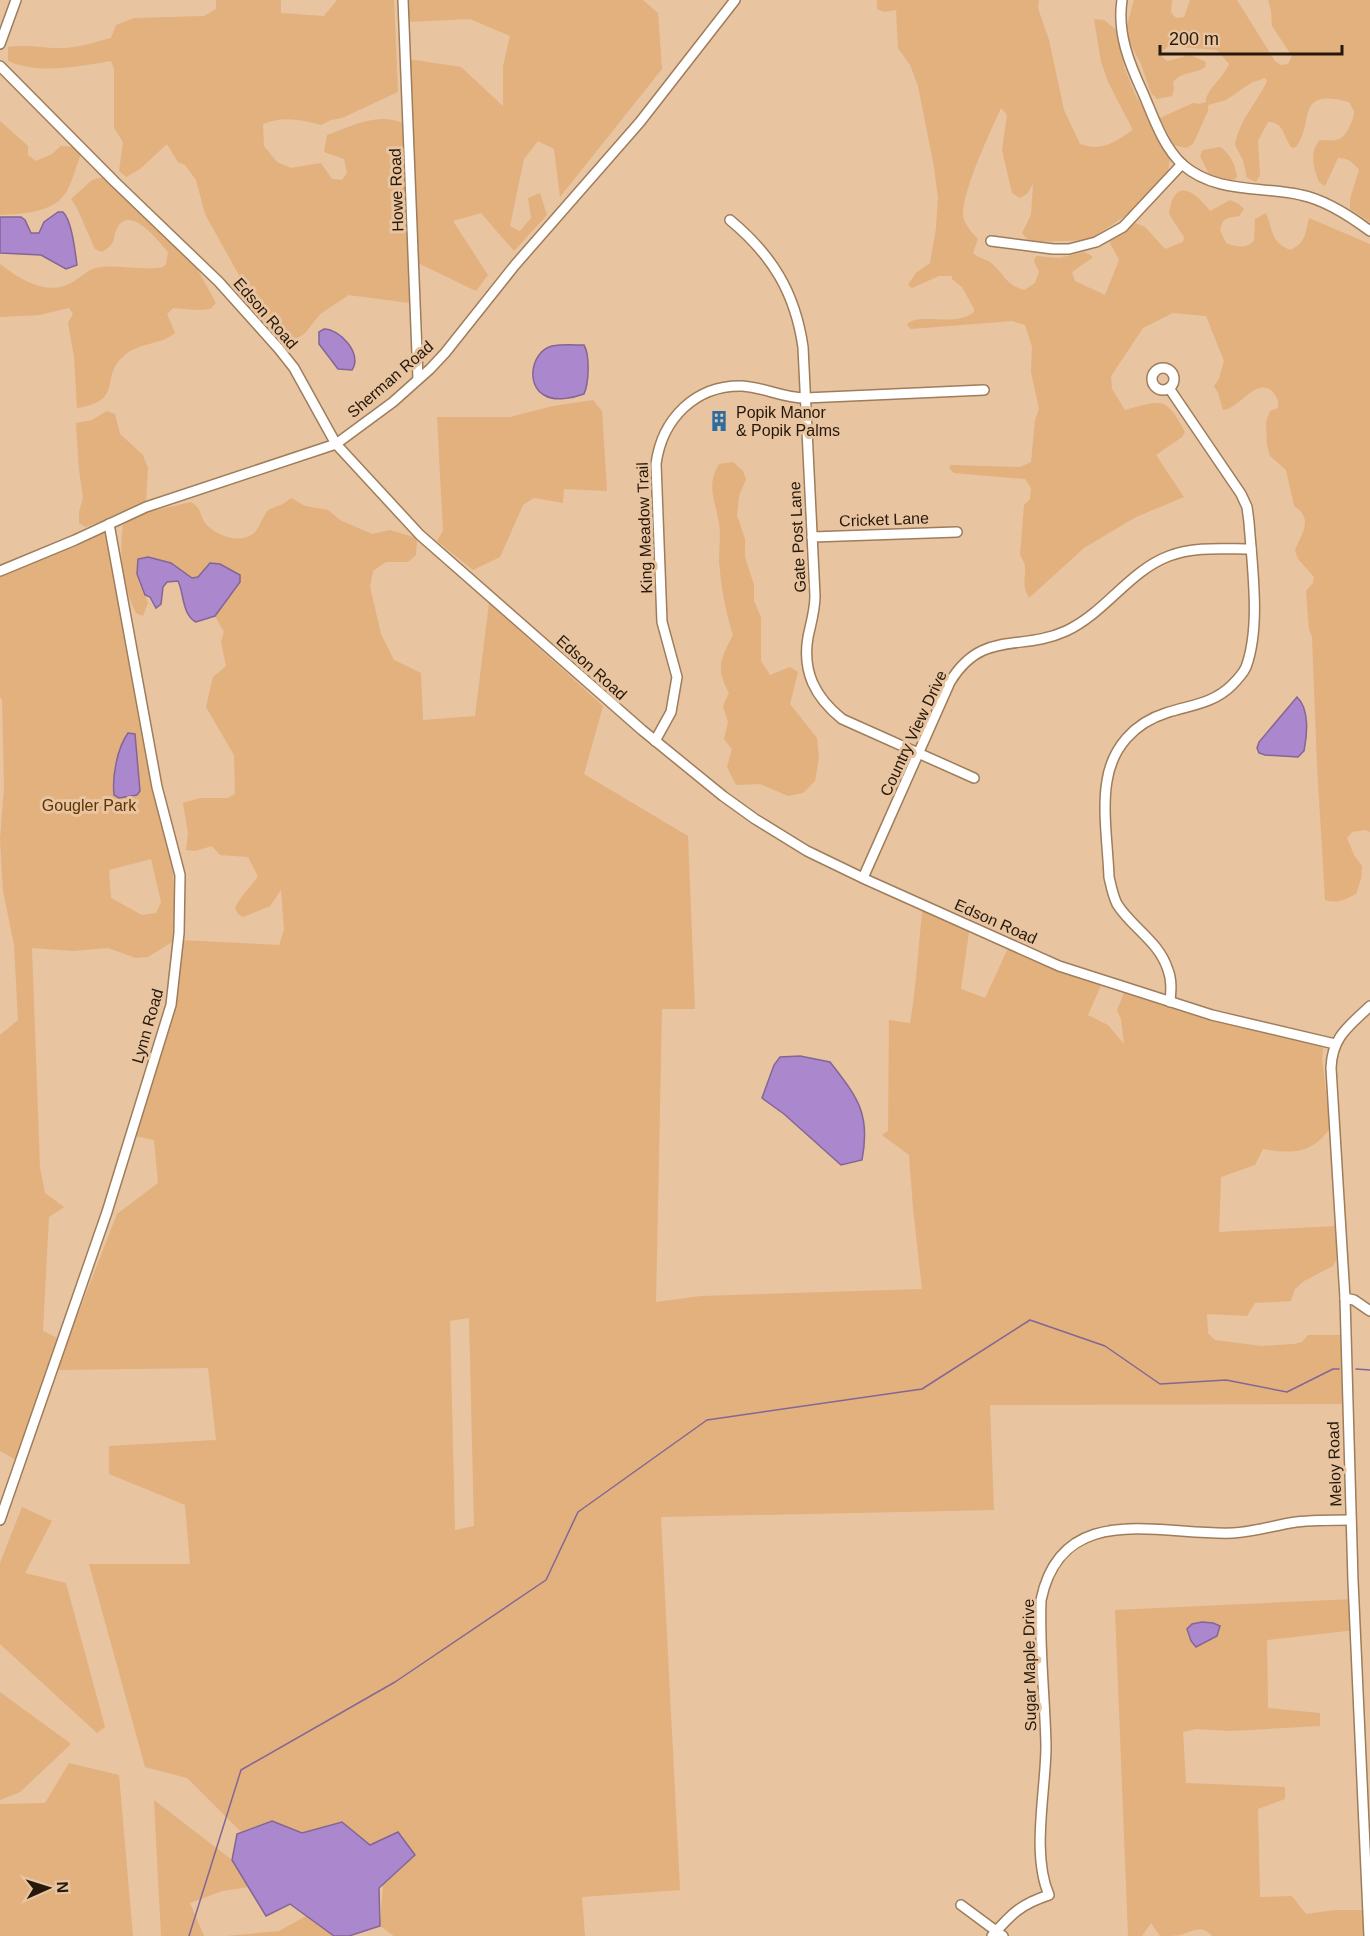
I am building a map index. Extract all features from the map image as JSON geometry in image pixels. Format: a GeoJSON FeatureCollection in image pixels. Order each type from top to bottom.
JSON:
{"type":"FeatureCollection","features":[{"type":"Feature","properties":{"kind":"street"},"geometry":{"type":"LineString","coordinates":[[0,44],[16,0]]}},
{"type":"Feature","properties":{"kind":"street","name":"Howe Road"},"geometry":{"type":"LineString","coordinates":[[403,0],[418,379]]}},
{"type":"Feature","properties":{"kind":"street","name":"Sherman Road"},"geometry":{"type":"LineString","coordinates":[[0,571],[146,507],[336,444],[393,402],[445,353],[514,265],[640,122],[735,0]]}},
{"type":"Feature","properties":{"kind":"street"},"geometry":{"type":"LineString","coordinates":[[1122,0],[1121,20],[1125,50],[1156,121],[1173,153],[1182,164],[1218,184],[1233,188],[1287,192],[1315,199],[1346,213],[1370,231]]}},
{"type":"Feature","properties":{"kind":"street","name":"Edson Road"},"geometry":{"type":"LineString","coordinates":[[0,66],[115,182],[219,282],[294,368],[336,444],[420,535],[655,741],[723,796],[807,851],[1059,966],[1170,1002],[1252,1025],[1335,1044]]}},
{"type":"Feature","properties":{"kind":"street"},"geometry":{"type":"LineString","coordinates":[[991,241],[1053,249],[1069,249],[1096,242],[1115,232],[1131,219],[1182,164]]}},
{"type":"Feature","properties":{"kind":"street","name":"Gate Post Lane"},"geometry":{"type":"LineString","coordinates":[[730,220],[770,260],[795,308],[803,347],[815,608],[808,640],[807,658],[810,676],[826,706],[842,719],[974,778]]}},
{"type":"Feature","properties":{"kind":"street","name":"King Meadow Trail"},"geometry":{"type":"LineString","coordinates":[[655,741],[671,712],[677,677],[662,622],[656,464],[658,448],[663,435],[678,411],[696,397],[721,388],[743,386],[788,397],[806,398],[984,390]]}},
{"type":"Feature","properties":{"kind":"street"},"geometry":{"type":"LineString","coordinates":[[1169,388],[1241,494],[1246,507],[1251,549],[1254,627],[1245,669],[1224,693],[1212,700],[1159,716],[1135,728],[1116,752],[1107,780],[1109,877],[1112,889],[1116,902],[1124,913],[1147,936],[1164,958],[1169,972],[1170,1002]]}},
{"type":"Feature","properties":{"kind":"street","name":"Lynn Road"},"geometry":{"type":"LineString","coordinates":[[0,1520],[107,1212],[171,1005],[176,974],[180,875],[157,787],[109,524]]}},
{"type":"Feature","properties":{"kind":"street","name":"Cricket Lane"},"geometry":{"type":"LineString","coordinates":[[812,537],[957,532]]}},
{"type":"Feature","properties":{"kind":"street","name":"Country View Drive"},"geometry":{"type":"LineString","coordinates":[[863,878],[956,673],[981,650],[997,644],[1048,637],[1073,628],[1149,566],[1168,556],[1195,550],[1251,549]]}},
{"type":"Feature","properties":{"kind":"street"},"geometry":{"type":"LineString","coordinates":[[1335,1044],[1345,1030],[1370,1006]]}},
{"type":"Feature","properties":{"kind":"street","name":"Meloy Road"},"geometry":{"type":"LineString","coordinates":[[1335,1044],[1331,1060],[1332,1087],[1345,1298],[1351,1520],[1367,1829],[1369,1936]]}},
{"type":"Feature","properties":{"kind":"street"},"geometry":{"type":"LineString","coordinates":[[1345,1298],[1354,1300],[1370,1311]]}},
{"type":"Feature","properties":{"kind":"street","name":"Sugar Maple Drive"},"geometry":{"type":"LineString","coordinates":[[997,1934],[1018,1908],[1030,1901],[1049,1895],[1044,1879],[1040,1827],[1046,1753],[1040,1613],[1043,1588],[1058,1560],[1074,1544],[1090,1535],[1109,1529],[1239,1532],[1303,1521],[1351,1520]]}},
{"type":"Feature","properties":{"kind":"street"},"geometry":{"type":"LineString","coordinates":[[961,1905],[997,1934]]}},
{"type":"Feature","properties":{"kind":"green space"},"geometry":{"type":"Polygon","coordinates":[[[216,0],[281,0],[281,13],[324,16],[337,0],[394,0],[398,92],[342,118],[321,125],[292,119],[263,124],[264,146],[277,162],[291,168],[321,163],[332,179],[342,180],[347,173],[344,159],[324,152],[327,135],[355,124],[375,120],[394,120],[403,123],[410,303],[348,295],[320,315],[303,335],[288,341],[239,294],[240,277],[205,214],[196,180],[185,165],[178,162],[167,144],[140,169],[126,177],[119,171],[123,142],[114,128],[114,69],[111,61],[72,67],[33,68],[8,61],[8,47],[65,48],[82,45],[111,38],[116,25],[134,18],[204,16],[216,9],[216,0]]]}},
{"type":"Feature","properties":{"kind":"green space"},"geometry":{"type":"Polygon","coordinates":[[[408,0],[643,0],[658,13],[662,69],[560,197],[554,149],[538,141],[524,159],[510,226],[520,231],[531,218],[528,198],[540,193],[547,215],[514,251],[481,213],[453,221],[488,275],[476,291],[418,263],[408,59],[461,67],[503,106],[503,66],[510,36],[470,19],[409,22],[408,0]]]}},
{"type":"Feature","properties":{"kind":"green space"},"geometry":{"type":"Polygon","coordinates":[[[877,0],[1039,0],[1038,8],[1049,40],[1064,110],[1080,144],[1095,147],[1108,144],[1133,130],[1108,82],[1101,62],[1094,19],[1104,20],[1119,32],[1124,67],[1135,94],[1170,158],[1168,173],[1137,208],[1089,240],[1036,242],[1027,239],[1022,233],[1031,215],[1033,184],[1027,194],[1020,198],[1012,193],[1002,150],[1007,115],[1001,108],[970,181],[963,211],[964,220],[978,239],[973,253],[990,262],[1018,288],[1024,290],[1035,283],[1039,272],[1034,261],[1036,256],[1059,258],[1084,252],[1092,258],[1072,272],[1075,281],[1105,295],[1119,260],[1110,241],[1135,223],[1145,227],[1165,249],[1183,242],[1184,237],[1169,214],[1175,195],[1180,191],[1198,197],[1210,211],[1230,200],[1244,209],[1239,216],[1223,221],[1220,230],[1226,243],[1234,246],[1244,246],[1254,241],[1255,219],[1266,213],[1275,239],[1290,250],[1302,241],[1309,218],[1370,244],[1370,832],[1366,830],[1352,832],[1347,838],[1354,855],[1362,866],[1356,894],[1344,900],[1325,900],[1312,637],[1309,629],[1306,591],[1313,583],[1314,577],[1298,559],[1295,550],[1305,527],[1304,516],[1294,506],[1286,470],[1270,456],[1267,445],[1266,422],[1270,411],[1278,408],[1276,397],[1272,391],[1260,388],[1223,410],[1214,386],[1219,379],[1224,361],[1206,316],[1173,313],[1143,328],[1111,376],[1112,389],[1125,410],[1155,403],[1162,404],[1173,412],[1185,432],[1182,437],[1156,455],[1184,497],[1136,517],[1084,548],[1029,598],[1025,586],[1025,567],[1020,555],[1024,505],[1030,499],[1031,488],[1025,479],[954,473],[949,468],[951,465],[1020,467],[1031,462],[1035,420],[1039,409],[1031,372],[1032,347],[1025,325],[1012,321],[911,329],[907,325],[918,319],[966,317],[974,312],[974,309],[962,287],[952,279],[952,276],[939,276],[912,288],[908,285],[916,273],[930,263],[938,198],[918,86],[910,65],[898,48],[896,10],[884,12],[877,9],[877,0]]]}},
{"type":"Feature","properties":{"kind":"green space"},"geometry":{"type":"Polygon","coordinates":[[[1134,0],[1172,0],[1171,12],[1176,18],[1184,17],[1190,0],[1237,0],[1275,61],[1281,65],[1288,64],[1292,56],[1272,26],[1268,0],[1370,0],[1370,222],[1350,209],[1350,199],[1359,170],[1355,165],[1338,158],[1325,186],[1319,182],[1314,165],[1314,150],[1320,140],[1339,139],[1348,129],[1354,111],[1349,102],[1320,99],[1313,103],[1301,137],[1296,147],[1292,148],[1281,128],[1268,122],[1258,141],[1260,175],[1256,182],[1247,178],[1243,160],[1235,145],[1244,120],[1267,81],[1265,78],[1251,83],[1226,100],[1208,105],[1208,111],[1193,144],[1186,148],[1174,145],[1160,118],[1193,103],[1206,102],[1209,93],[1229,64],[1217,50],[1169,46],[1161,52],[1162,57],[1167,61],[1188,54],[1206,62],[1205,67],[1177,78],[1173,82],[1172,96],[1157,99],[1151,93],[1141,64],[1127,38],[1127,25],[1134,0]]]}},
{"type":"Feature","properties":{"kind":"green space"},"geometry":{"type":"Polygon","coordinates":[[[0,121],[28,146],[28,155],[36,161],[52,154],[61,146],[75,147],[81,154],[65,194],[52,205],[36,211],[0,215],[0,121]]]}},
{"type":"Feature","properties":{"kind":"green space"},"geometry":{"type":"Polygon","coordinates":[[[1220,147],[1230,156],[1234,164],[1237,177],[1229,183],[1209,174],[1200,156],[1203,150],[1220,147]]]}},
{"type":"Feature","properties":{"kind":"green space"},"geometry":{"type":"Polygon","coordinates":[[[106,176],[194,263],[216,303],[210,309],[173,308],[167,314],[175,333],[125,355],[113,371],[107,394],[92,405],[77,408],[74,357],[68,323],[73,314],[69,308],[39,315],[0,317],[0,264],[25,281],[54,288],[73,282],[96,268],[163,267],[166,264],[168,252],[146,228],[131,220],[119,225],[113,242],[108,248],[102,252],[95,249],[71,199],[92,180],[106,176]]]}},
{"type":"Feature","properties":{"kind":"green space"},"geometry":{"type":"Polygon","coordinates":[[[593,400],[602,411],[607,491],[564,489],[563,503],[534,498],[523,505],[500,557],[473,570],[437,541],[443,531],[437,417],[510,417],[553,406],[593,400]]]}},
{"type":"Feature","properties":{"kind":"green space"},"geometry":{"type":"Polygon","coordinates":[[[107,411],[115,414],[120,434],[143,455],[148,468],[146,501],[85,527],[79,523],[83,498],[76,423],[92,420],[107,411]]]}},
{"type":"Feature","properties":{"kind":"green space"},"geometry":{"type":"Polygon","coordinates":[[[733,462],[743,471],[746,479],[739,496],[737,515],[745,539],[745,557],[754,585],[754,601],[761,617],[761,661],[770,675],[790,667],[798,672],[790,704],[817,738],[819,758],[815,781],[803,793],[788,796],[760,784],[736,785],[727,767],[732,749],[724,739],[728,722],[723,706],[729,693],[722,677],[721,663],[733,635],[721,580],[720,528],[712,486],[719,464],[733,462]]]}},
{"type":"Feature","properties":{"kind":"green space"},"geometry":{"type":"Polygon","coordinates":[[[291,498],[305,506],[328,510],[340,520],[372,534],[390,530],[417,538],[416,555],[408,562],[386,562],[373,571],[370,587],[381,634],[394,660],[421,673],[423,720],[475,716],[489,603],[603,706],[584,774],[688,836],[695,1009],[662,1009],[656,1302],[701,1296],[922,1289],[909,1155],[882,1135],[888,1131],[889,1020],[910,1023],[923,905],[970,925],[961,989],[985,998],[1010,944],[1103,981],[1088,1015],[1108,1025],[1124,1044],[1121,1019],[1117,1010],[1126,988],[1316,1042],[1323,1048],[1322,1058],[1330,1128],[1323,1137],[1309,1147],[1292,1151],[1263,1149],[1255,1165],[1221,1177],[1219,1232],[1337,1226],[1336,1260],[1333,1266],[1304,1281],[1295,1289],[1291,1301],[1255,1303],[1247,1316],[1207,1314],[1208,1333],[1215,1340],[1261,1346],[1294,1344],[1302,1342],[1308,1335],[1341,1335],[1342,1404],[990,1405],[994,1510],[661,1517],[680,1890],[582,1897],[585,1936],[394,1936],[380,1926],[383,1884],[415,1855],[370,1845],[342,1822],[302,1833],[272,1821],[242,1833],[187,1778],[145,1767],[89,1564],[190,1564],[185,1505],[109,1474],[109,1446],[216,1440],[208,1368],[56,1370],[117,1214],[158,1183],[154,1140],[131,1135],[165,1023],[179,940],[279,945],[284,930],[281,890],[270,906],[243,917],[235,908],[258,876],[248,857],[220,855],[212,846],[195,851],[186,850],[188,833],[183,803],[200,798],[228,798],[235,794],[234,755],[206,707],[213,677],[226,666],[221,642],[224,632],[215,616],[240,582],[240,575],[192,578],[171,563],[137,574],[148,603],[143,616],[136,613],[123,570],[121,547],[123,524],[148,512],[191,502],[197,507],[204,521],[216,532],[228,537],[241,538],[255,532],[268,510],[291,498]],[[469,1318],[450,1321],[455,1530],[474,1526],[469,1318]]]}},
{"type":"Feature","properties":{"kind":"green space","name":"Gougler Park"},"geometry":{"type":"Polygon","coordinates":[[[107,531],[172,854],[175,915],[172,942],[148,957],[136,958],[108,948],[73,951],[32,948],[40,1168],[45,1193],[64,1207],[49,1217],[43,1331],[62,1340],[20,1462],[0,1451],[0,1035],[18,1020],[14,945],[3,891],[0,839],[4,787],[2,700],[0,697],[0,577],[84,543],[107,531]],[[151,859],[109,870],[111,898],[142,915],[156,913],[161,902],[151,859]]]}},
{"type":"Feature","properties":{"kind":"green space"},"geometry":{"type":"Polygon","coordinates":[[[22,1507],[52,1521],[25,1573],[66,1583],[105,1727],[97,1733],[0,1644],[0,1563],[22,1507]]]}},
{"type":"Feature","properties":{"kind":"green space"},"geometry":{"type":"Polygon","coordinates":[[[1354,1599],[1356,1630],[1267,1640],[1268,1708],[1320,1713],[1320,1726],[1230,1731],[1196,1729],[1183,1732],[1186,1783],[1285,1787],[1285,1799],[1258,1809],[1260,1897],[1292,1896],[1306,1914],[1335,1910],[1368,1910],[1369,1936],[1212,1936],[1200,1930],[1180,1935],[1160,1936],[1151,1923],[1142,1936],[1128,1936],[1115,1610],[1354,1599]]]}},
{"type":"Feature","properties":{"kind":"green space"},"geometry":{"type":"Polygon","coordinates":[[[0,1692],[71,1744],[20,1792],[0,1800],[0,1692]]]}},
{"type":"Feature","properties":{"kind":"green space"},"geometry":{"type":"Polygon","coordinates":[[[69,1763],[119,1775],[133,1936],[0,1936],[0,1804],[45,1803],[69,1763]]]}},
{"type":"Feature","properties":{"kind":"green space"},"geometry":{"type":"Polygon","coordinates":[[[154,1800],[232,1860],[249,1887],[222,1891],[190,1903],[204,1936],[161,1936],[154,1800]]]}},
{"type":"Feature","properties":{"kind":"green space"},"geometry":{"type":"Polygon","coordinates":[[[306,1916],[334,1936],[226,1936],[279,1931],[306,1916]]]}},
{"type":"Feature","properties":{"kind":"shaded area"},"geometry":{"type":"Polygon","coordinates":[[[58,212],[63,212],[69,222],[77,265],[66,269],[41,255],[0,253],[0,217],[21,217],[25,220],[31,233],[39,233],[44,222],[58,212]]]}},
{"type":"Feature","properties":{"kind":"shaded area"},"geometry":{"type":"Polygon","coordinates":[[[324,329],[337,333],[348,344],[355,357],[352,370],[338,369],[319,344],[319,332],[324,329]]]}},
{"type":"Feature","properties":{"kind":"shaded area"},"geometry":{"type":"Polygon","coordinates":[[[584,345],[588,369],[584,394],[559,399],[548,397],[538,390],[534,383],[533,368],[545,349],[552,346],[584,345]]]}},
{"type":"Feature","properties":{"kind":"shaded area"},"geometry":{"type":"Polygon","coordinates":[[[148,557],[171,563],[192,578],[198,577],[210,563],[220,564],[240,575],[240,582],[215,616],[196,622],[188,614],[178,581],[167,582],[163,587],[161,604],[156,608],[150,597],[145,595],[137,574],[138,559],[148,557]]]}},
{"type":"Feature","properties":{"kind":"shaded area"},"geometry":{"type":"Polygon","coordinates":[[[1297,697],[1306,715],[1307,730],[1304,751],[1298,757],[1259,753],[1257,748],[1259,742],[1297,697]]]}},
{"type":"Feature","properties":{"kind":"shaded area"},"geometry":{"type":"Polygon","coordinates":[[[128,733],[135,734],[140,791],[137,795],[119,798],[114,795],[115,771],[118,754],[128,733]]]}},
{"type":"Feature","properties":{"kind":"shaded area"},"geometry":{"type":"Polygon","coordinates":[[[800,1056],[830,1062],[848,1085],[860,1106],[863,1118],[865,1130],[862,1160],[841,1165],[784,1114],[762,1098],[774,1065],[780,1057],[800,1056]]]}},
{"type":"Feature","properties":{"kind":"shaded area"},"geometry":{"type":"Polygon","coordinates":[[[1202,1622],[1220,1626],[1217,1636],[1196,1647],[1187,1629],[1192,1624],[1202,1622]]]}},
{"type":"Feature","properties":{"kind":"shaded area"},"geometry":{"type":"Polygon","coordinates":[[[272,1821],[302,1833],[342,1822],[370,1845],[398,1832],[415,1855],[379,1888],[380,1926],[349,1936],[334,1936],[290,1904],[266,1916],[232,1860],[237,1834],[272,1821]]]}},
{"type":"Feature","properties":{"kind":"waterway"},"geometry":{"type":"LineString","coordinates":[[189,1936],[241,1770],[395,1682],[546,1580],[578,1512],[707,1420],[922,1389],[1030,1320],[1105,1346],[1160,1384],[1226,1380],[1287,1392],[1333,1369],[1339,1369]]}},
{"type":"Feature","properties":{"kind":"waterway"},"geometry":{"type":"LineString","coordinates":[[1356,1369],[1370,1370]]}},
{"type":"Feature","properties":{"kind":"place","name":"Popik Manor & Popik Palms"},"geometry":{"type":"Point","coordinates":[719,421]}}]}
